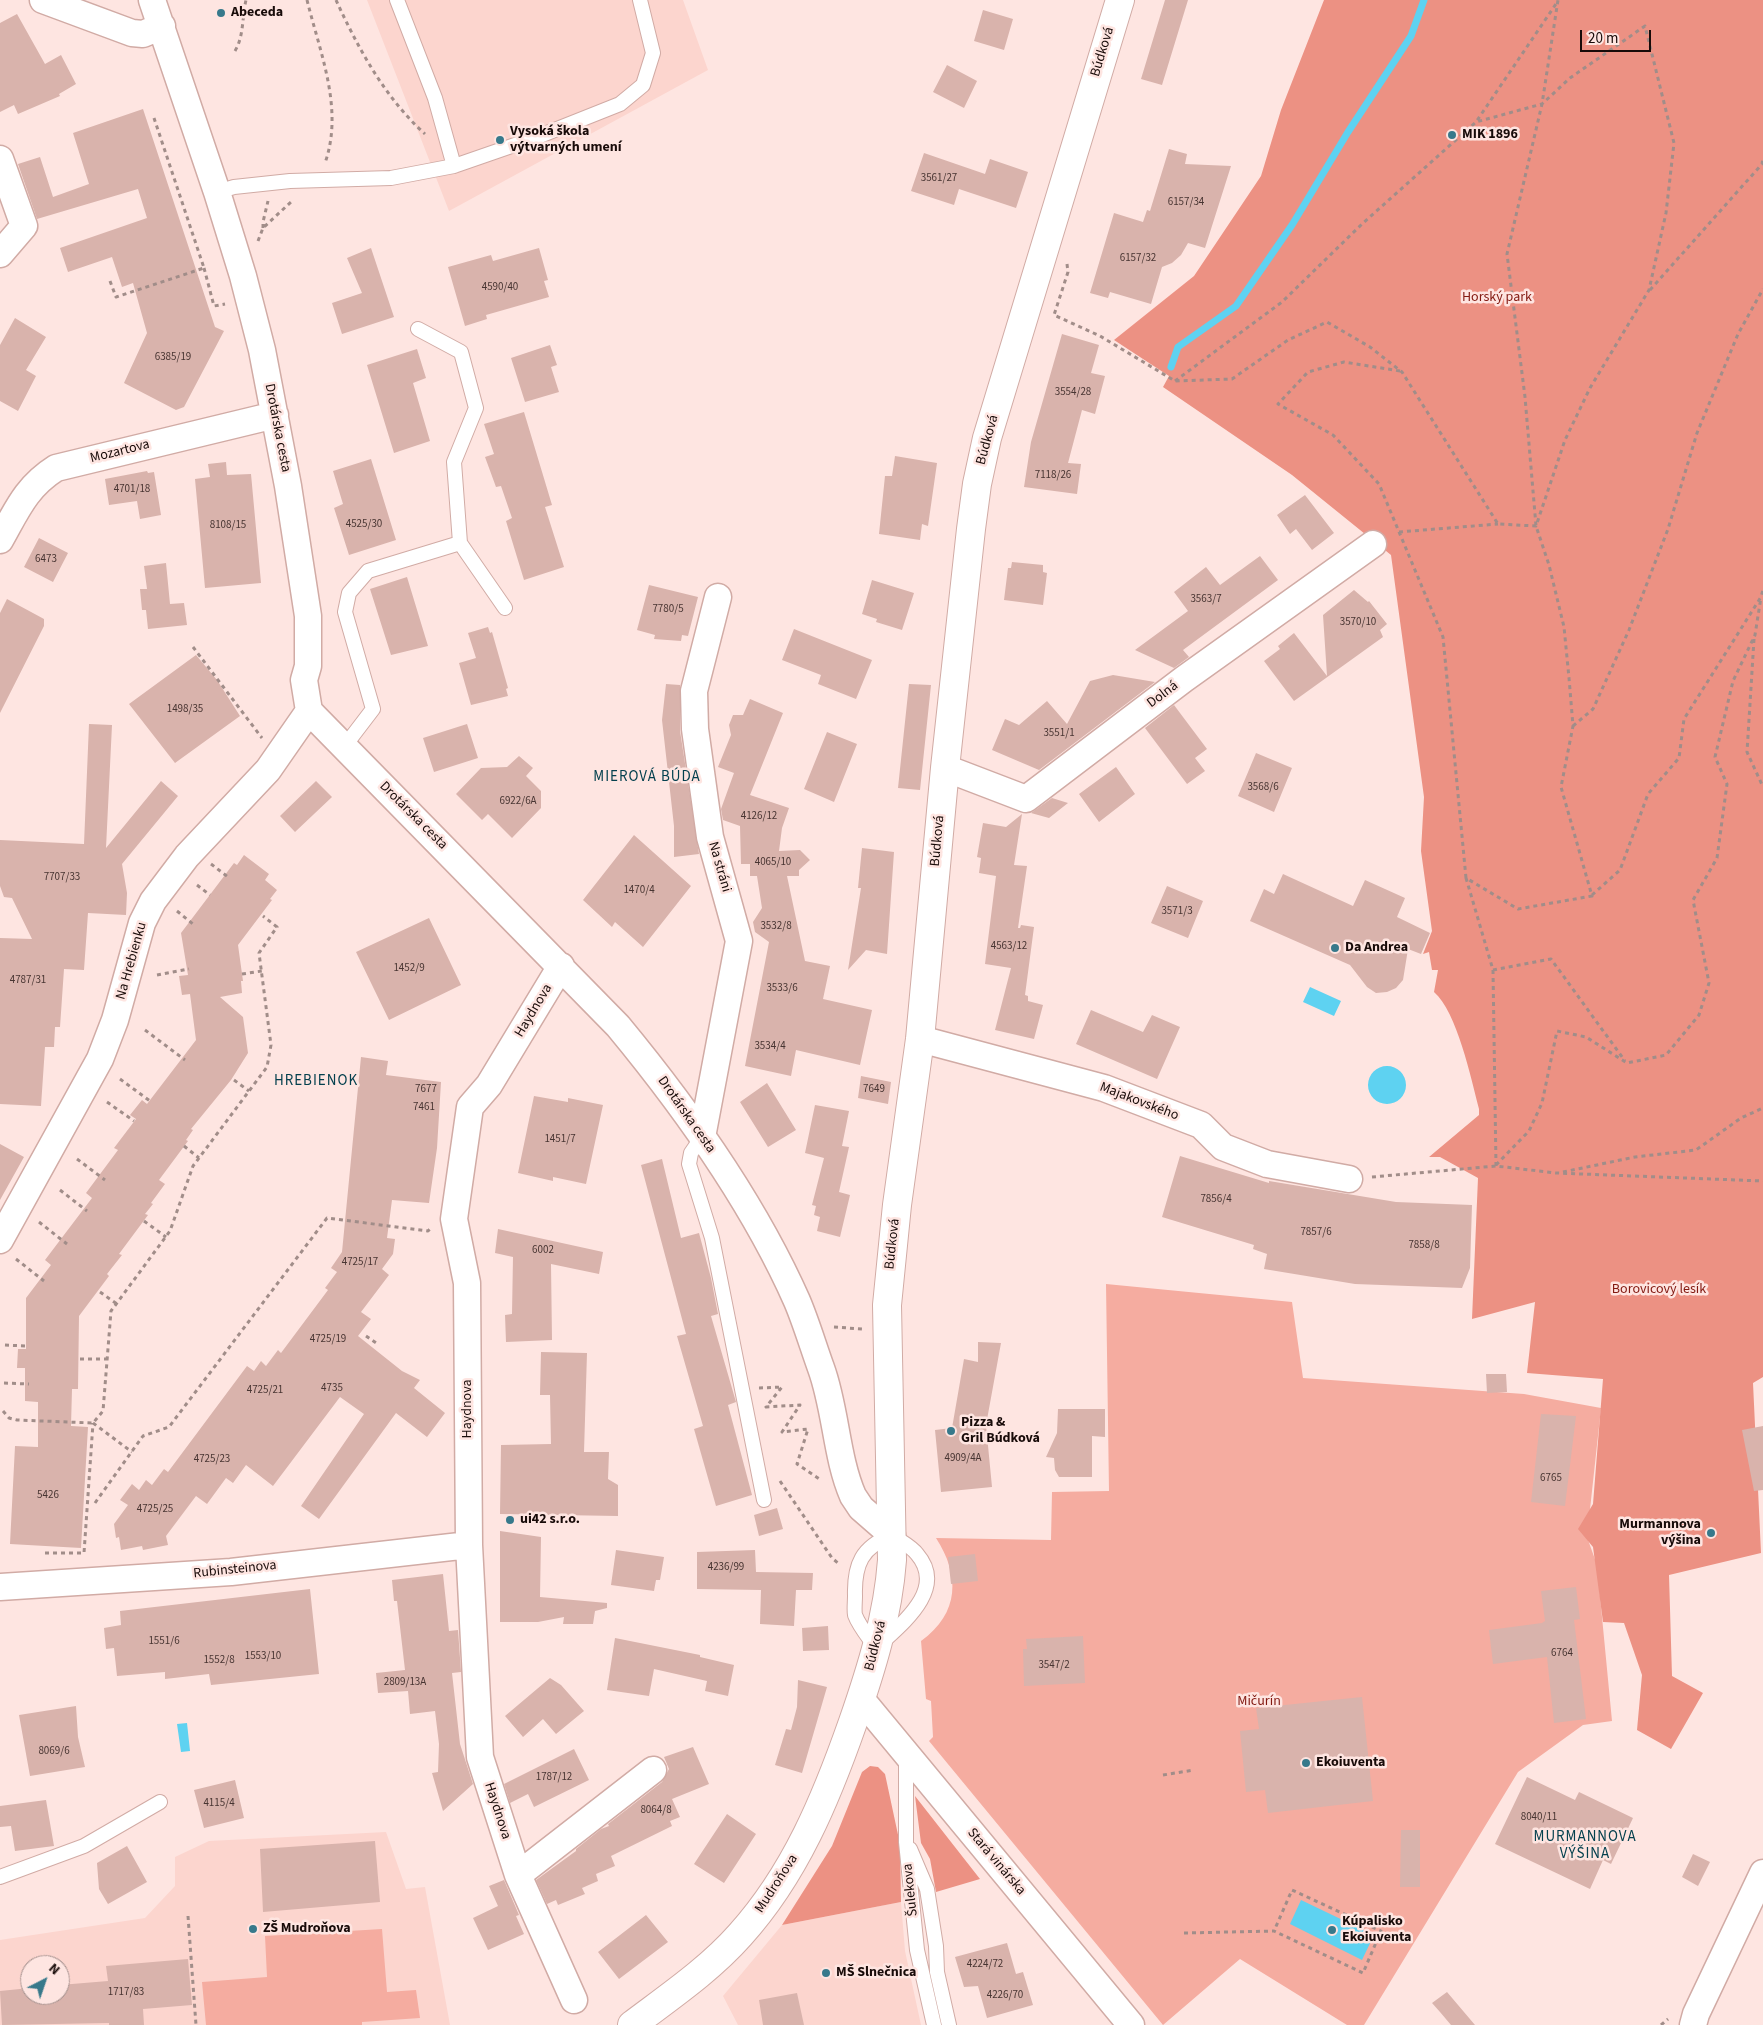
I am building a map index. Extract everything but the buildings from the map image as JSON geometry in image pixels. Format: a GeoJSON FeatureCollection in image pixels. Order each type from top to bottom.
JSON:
{"type":"FeatureCollection","features":[{"type":"Feature","properties":{"kind":"street"},"geometry":{"type":"LineString","coordinates":[[43,0],[132,32],[143,34],[162,26]]}},
{"type":"Feature","properties":{"kind":"street","name":"Drotárska cesta"},"geometry":{"type":"LineString","coordinates":[[152,0],[217,192],[255,322],[288,486],[308,616],[308,666],[304,680],[309,711],[618,1026],[643,1056],[702,1137],[757,1224],[797,1301],[826,1380],[849,1487],[853,1496],[860,1508],[892,1535]]}},
{"type":"Feature","properties":{"kind":"street","name":"Búdková"},"geometry":{"type":"LineString","coordinates":[[861,1699],[876,1648],[890,1588],[892,1535],[888,1437],[887,1305],[897,1205],[920,1039],[945,768],[974,506],[985,448],[1120,0]]}},
{"type":"Feature","properties":{"kind":"street"},"geometry":{"type":"LineString","coordinates":[[0,159],[24,226],[0,254]]}},
{"type":"Feature","properties":{"kind":"street","name":"Mozartova"},"geometry":{"type":"LineString","coordinates":[[0,540],[25,494],[40,478],[56,468],[275,416]]}},
{"type":"Feature","properties":{"kind":"street","name":"Dolná"},"geometry":{"type":"LineString","coordinates":[[945,768],[1026,799],[1184,679],[1373,544]]}},
{"type":"Feature","properties":{"kind":"street","name":"Na stráni"},"geometry":{"type":"LineString","coordinates":[[702,1137],[739,941],[710,837],[695,729],[694,691],[718,597]]}},
{"type":"Feature","properties":{"kind":"street","name":"Na Hrebienku"},"geometry":{"type":"LineString","coordinates":[[8,1249],[100,1059],[112,1028],[142,923],[153,901],[187,856],[268,770],[309,711]]}},
{"type":"Feature","properties":{"kind":"street","name":"Haydnova"},"geometry":{"type":"LineString","coordinates":[[561,966],[489,1085],[470,1107],[454,1219],[467,1283],[469,1545],[480,1757],[518,1875],[574,2000]]}},
{"type":"Feature","properties":{"kind":"street","name":"Majakovského"},"geometry":{"type":"LineString","coordinates":[[920,1039],[1104,1088],[1201,1126],[1223,1147],[1267,1164],[1348,1179]]}},
{"type":"Feature","properties":{"kind":"street","name":"Rubinsteinova"},"geometry":{"type":"LineString","coordinates":[[0,1587],[232,1572],[469,1545]]}},
{"type":"Feature","properties":{"kind":"street","name":"Stará vinárska"},"geometry":{"type":"LineString","coordinates":[[861,1699],[1130,2025]]}},
{"type":"Feature","properties":{"kind":"street","name":"Mudroňova"},"geometry":{"type":"LineString","coordinates":[[632,2025],[724,1952],[752,1922],[770,1897],[786,1874],[822,1806],[861,1699]]}},
{"type":"Feature","properties":{"kind":"street"},"geometry":{"type":"LineString","coordinates":[[518,1875],[653,1770]]}},
{"type":"Feature","properties":{"kind":"street"},"geometry":{"type":"LineString","coordinates":[[1693,2025],[1700,2005],[1763,1873]]}},
{"type":"Feature","properties":{"kind":"lane"},"geometry":{"type":"LineString","coordinates":[[397,0],[435,98],[454,166]]}},
{"type":"Feature","properties":{"kind":"lane"},"geometry":{"type":"LineString","coordinates":[[217,192],[234,187],[271,183],[390,178],[454,166],[532,139],[620,104],[643,85],[653,52],[640,0]]}},
{"type":"Feature","properties":{"kind":"lane"},"geometry":{"type":"LineString","coordinates":[[418,329],[461,352],[476,408],[454,462],[460,542],[505,608]]}},
{"type":"Feature","properties":{"kind":"lane"},"geometry":{"type":"LineString","coordinates":[[344,747],[372,709],[345,612],[349,593],[368,571],[460,542]]}},
{"type":"Feature","properties":{"kind":"lane"},"geometry":{"type":"LineString","coordinates":[[702,1137],[692,1153],[689,1164],[712,1238],[764,1500]]}},
{"type":"Feature","properties":{"kind":"lane"},"geometry":{"type":"LineString","coordinates":[[892,1535],[917,1553],[926,1569],[927,1584],[924,1598],[916,1611],[876,1648],[855,1616],[854,1584],[858,1565],[867,1549],[877,1541],[892,1535]]}},
{"type":"Feature","properties":{"kind":"lane","name":"Šulekova"},"geometry":{"type":"LineString","coordinates":[[906,1752],[904,1767],[906,1842],[917,1950],[934,2025]]}},
{"type":"Feature","properties":{"kind":"lane"},"geometry":{"type":"LineString","coordinates":[[0,1877],[84,1846],[160,1802]]}},
{"type":"Feature","properties":{"kind":"lane"},"geometry":{"type":"LineString","coordinates":[[906,1842],[927,1889],[936,1946],[937,1972],[949,2025]]}},
{"type":"Feature","properties":{"kind":"path"},"geometry":{"type":"LineString","coordinates":[[235,51],[242,40],[241,26],[246,0]]}},
{"type":"Feature","properties":{"kind":"path"},"geometry":{"type":"LineString","coordinates":[[263,228],[317,180],[332,142],[332,112],[327,73],[307,0]]}},
{"type":"Feature","properties":{"kind":"path"},"geometry":{"type":"LineString","coordinates":[[336,0],[368,60],[407,118],[424,134],[449,147]]}},
{"type":"Feature","properties":{"kind":"path"},"geometry":{"type":"LineString","coordinates":[[1558,0],[1542,104],[1507,254],[1525,397],[1536,526],[1550,565],[1564,627],[1574,726],[1561,787],[1592,896]]}},
{"type":"Feature","properties":{"kind":"path"},"geometry":{"type":"LineString","coordinates":[[1175,381],[1282,302],[1362,224],[1476,122],[1558,0]]}},
{"type":"Feature","properties":{"kind":"path"},"geometry":{"type":"LineString","coordinates":[[1476,122],[1542,104],[1570,78],[1645,26],[1674,143],[1666,213],[1649,290]]}},
{"type":"Feature","properties":{"kind":"path"},"geometry":{"type":"LineString","coordinates":[[154,118],[204,268],[214,306],[232,302]]}},
{"type":"Feature","properties":{"kind":"path"},"geometry":{"type":"LineString","coordinates":[[1536,526],[1569,432],[1590,388],[1649,290],[1762,164],[1763,158]]}},
{"type":"Feature","properties":{"kind":"path"},"geometry":{"type":"LineString","coordinates":[[256,246],[263,228],[271,183]]}},
{"type":"Feature","properties":{"kind":"path"},"geometry":{"type":"LineString","coordinates":[[1066,255],[1068,272],[1054,315],[1100,336],[1175,381],[1232,379],[1288,340],[1327,322],[1370,347],[1402,372],[1498,524]]}},
{"type":"Feature","properties":{"kind":"path"},"geometry":{"type":"LineString","coordinates":[[110,282],[116,297],[204,268]]}},
{"type":"Feature","properties":{"kind":"path"},"geometry":{"type":"LineString","coordinates":[[1574,726],[1593,709],[1629,630],[1668,529],[1698,433],[1738,334],[1763,290]]}},
{"type":"Feature","properties":{"kind":"path"},"geometry":{"type":"LineString","coordinates":[[1402,372],[1344,362],[1308,372],[1278,404],[1333,435],[1379,484],[1443,637],[1466,878],[1493,970],[1496,1166]]}},
{"type":"Feature","properties":{"kind":"path"},"geometry":{"type":"LineString","coordinates":[[1373,544],[1400,531],[1498,524],[1536,526]]}},
{"type":"Feature","properties":{"kind":"path"},"geometry":{"type":"LineString","coordinates":[[1763,590],[1755,635],[1747,752],[1763,787]]}},
{"type":"Feature","properties":{"kind":"path"},"geometry":{"type":"LineString","coordinates":[[1466,878],[1518,908],[1592,896],[1620,870],[1648,794],[1679,758],[1684,719],[1761,597]]}},
{"type":"Feature","properties":{"kind":"path"},"geometry":{"type":"LineString","coordinates":[[1496,1166],[1529,1131],[1542,1103],[1557,1032],[1586,1037],[1627,1063],[1666,1056],[1699,1015],[1709,983],[1693,900],[1717,858],[1727,784],[1715,757],[1733,680],[1755,635]]}},
{"type":"Feature","properties":{"kind":"path"},"geometry":{"type":"LineString","coordinates":[[193,647],[261,738]]}},
{"type":"Feature","properties":{"kind":"path"},"geometry":{"type":"LineString","coordinates":[[211,864],[228,877]]}},
{"type":"Feature","properties":{"kind":"path"},"geometry":{"type":"LineString","coordinates":[[194,883],[210,895]]}},
{"type":"Feature","properties":{"kind":"path"},"geometry":{"type":"LineString","coordinates":[[174,909],[193,924]]}},
{"type":"Feature","properties":{"kind":"path"},"geometry":{"type":"LineString","coordinates":[[46,1553],[84,1553],[93,1423],[104,1411],[111,1311],[170,1231],[193,1166],[267,1067],[272,1045],[259,953],[277,927],[263,916]]}},
{"type":"Feature","properties":{"kind":"path"},"geometry":{"type":"LineString","coordinates":[[1493,970],[1550,959],[1627,1063]]}},
{"type":"Feature","properties":{"kind":"path"},"geometry":{"type":"LineString","coordinates":[[157,975],[189,969]]}},
{"type":"Feature","properties":{"kind":"path"},"geometry":{"type":"LineString","coordinates":[[242,974],[262,971]]}},
{"type":"Feature","properties":{"kind":"path"},"geometry":{"type":"LineString","coordinates":[[145,1030],[185,1060]]}},
{"type":"Feature","properties":{"kind":"path"},"geometry":{"type":"LineString","coordinates":[[120,1079],[150,1101]]}},
{"type":"Feature","properties":{"kind":"path"},"geometry":{"type":"LineString","coordinates":[[234,1080],[249,1091]]}},
{"type":"Feature","properties":{"kind":"path"},"geometry":{"type":"LineString","coordinates":[[107,1102],[134,1122]]}},
{"type":"Feature","properties":{"kind":"path"},"geometry":{"type":"LineString","coordinates":[[1556,1174],[1635,1157],[1696,1150],[1741,1118],[1763,1108]]}},
{"type":"Feature","properties":{"kind":"path"},"geometry":{"type":"LineString","coordinates":[[184,1146],[199,1158]]}},
{"type":"Feature","properties":{"kind":"path"},"geometry":{"type":"LineString","coordinates":[[77,1158],[106,1180]]}},
{"type":"Feature","properties":{"kind":"path"},"geometry":{"type":"LineString","coordinates":[[1348,1179],[1496,1166],[1556,1174],[1763,1181]]}},
{"type":"Feature","properties":{"kind":"path"},"geometry":{"type":"LineString","coordinates":[[60,1190],[87,1211]]}},
{"type":"Feature","properties":{"kind":"path"},"geometry":{"type":"LineString","coordinates":[[95,1503],[143,1436],[169,1427],[327,1218],[428,1231],[434,1224]]}},
{"type":"Feature","properties":{"kind":"path"},"geometry":{"type":"LineString","coordinates":[[144,1220],[166,1237]]}},
{"type":"Feature","properties":{"kind":"path"},"geometry":{"type":"LineString","coordinates":[[38,1222],[67,1244]]}},
{"type":"Feature","properties":{"kind":"path"},"geometry":{"type":"LineString","coordinates":[[8,1249],[44,1281]]}},
{"type":"Feature","properties":{"kind":"path"},"geometry":{"type":"LineString","coordinates":[[100,1292],[116,1304]]}},
{"type":"Feature","properties":{"kind":"path"},"geometry":{"type":"LineString","coordinates":[[830,1327],[868,1329]]}},
{"type":"Feature","properties":{"kind":"path"},"geometry":{"type":"LineString","coordinates":[[366,1336],[379,1345]]}},
{"type":"Feature","properties":{"kind":"path"},"geometry":{"type":"LineString","coordinates":[[4,1345],[26,1346]]}},
{"type":"Feature","properties":{"kind":"path"},"geometry":{"type":"LineString","coordinates":[[80,1359],[108,1359]]}},
{"type":"Feature","properties":{"kind":"path"},"geometry":{"type":"LineString","coordinates":[[4,1383],[28,1384]]}},
{"type":"Feature","properties":{"kind":"path"},"geometry":{"type":"LineString","coordinates":[[741,1388],[782,1387],[766,1407],[800,1405],[782,1432],[808,1429],[797,1464],[824,1483]]}},
{"type":"Feature","properties":{"kind":"path"},"geometry":{"type":"LineString","coordinates":[[3,1411],[9,1418],[17,1420],[93,1423],[132,1452]]}},
{"type":"Feature","properties":{"kind":"path"},"geometry":{"type":"LineString","coordinates":[[777,1477],[832,1558],[838,1563]]}},
{"type":"Feature","properties":{"kind":"path"},"geometry":{"type":"LineString","coordinates":[[1163,1775],[1194,1770]]}},
{"type":"Feature","properties":{"kind":"path"},"geometry":{"type":"LineString","coordinates":[[1184,1933],[1274,1931],[1363,1973],[1381,1931],[1292,1890],[1274,1931]]}},
{"type":"Feature","properties":{"kind":"path"},"geometry":{"type":"LineString","coordinates":[[188,1916],[196,2025]]}},
{"type":"Feature","properties":{"kind":"shaded area","name":"Vysoká škola výtvarných umení"},"geometry":{"type":"Polygon","coordinates":[[[367,0],[683,0],[708,70],[449,211],[367,0]]]}},
{"type":"Feature","properties":{"kind":"shaded area","name":"ZŠ Mudroňova"},"geometry":{"type":"Polygon","coordinates":[[[386,1832],[406,1889],[425,1887],[450,2025],[0,2025],[0,1940],[145,1918],[175,1886],[175,1857],[209,1841],[386,1832]]]}},
{"type":"Feature","properties":{"kind":"shaded area","name":"MŠ Slnečnica"},"geometry":{"type":"Polygon","coordinates":[[[901,1902],[905,1951],[921,2025],[738,2025],[723,1996],[782,1925],[901,1902]]]}},
{"type":"Feature","properties":{"kind":"green space","name":"Horský park"},"geometry":{"type":"Polygon","coordinates":[[[1324,0],[1763,0],[1763,1377],[1753,1383],[1761,1553],[1669,1575],[1672,1676],[1703,1693],[1671,1749],[1637,1730],[1642,1675],[1624,1623],[1603,1622],[1593,1547],[1578,1529],[1593,1504],[1603,1379],[1527,1373],[1535,1302],[1472,1319],[1478,1178],[1440,1157],[1429,1157],[1479,1115],[1479,1109],[1462,1046],[1450,1014],[1434,992],[1438,970],[1432,970],[1429,952],[1423,954],[1432,931],[1421,851],[1424,797],[1391,555],[1292,475],[1163,387],[1169,376],[1114,340],[1194,276],[1261,176],[1281,110],[1324,0]]]}},
{"type":"Feature","properties":{"kind":"green space","name":"Mičurín"},"geometry":{"type":"Polygon","coordinates":[[[1106,1284],[1292,1302],[1303,1378],[1524,1394],[1601,1408],[1587,1537],[1597,1565],[1612,1721],[1583,1725],[1518,1772],[1364,2025],[1347,2025],[1240,1959],[1163,2025],[929,1741],[933,1737],[931,1701],[926,1699],[921,1641],[934,1630],[943,1618],[949,1606],[952,1593],[952,1579],[949,1566],[936,1538],[1051,1540],[1052,1492],[1109,1491],[1106,1284]]]}},
{"type":"Feature","properties":{"kind":"green space"},"geometry":{"type":"Polygon","coordinates":[[[870,1766],[878,1767],[885,1774],[900,1844],[901,1902],[782,1925],[832,1846],[862,1772],[870,1766]]]}},
{"type":"Feature","properties":{"kind":"green space"},"geometry":{"type":"Polygon","coordinates":[[[915,1796],[980,1879],[936,1892],[930,1859],[921,1843],[915,1796]]]}},
{"type":"Feature","properties":{"kind":"green space"},"geometry":{"type":"Polygon","coordinates":[[[382,1929],[387,1992],[416,1990],[420,2018],[362,2022],[362,2025],[206,2025],[202,1982],[267,1977],[265,1936],[382,1929]]]}},
{"type":"Feature","properties":{"kind":"water"},"geometry":{"type":"Polygon","coordinates":[[[1310,987],[1341,1001],[1334,1016],[1303,1002],[1310,987]]]}},
{"type":"Feature","properties":{"kind":"water"},"geometry":{"type":"Polygon","coordinates":[[[1387,1066],[1400,1072],[1406,1085],[1400,1098],[1387,1104],[1374,1098],[1368,1085],[1374,1072],[1387,1066]]]}},
{"type":"Feature","properties":{"kind":"water"},"geometry":{"type":"Polygon","coordinates":[[[187,1723],[190,1751],[181,1752],[177,1724],[187,1723]]]}},
{"type":"Feature","properties":{"kind":"water","name":"Kúpalisko Ekoiuventa"},"geometry":{"type":"Polygon","coordinates":[[[1301,1900],[1374,1935],[1362,1960],[1290,1924],[1301,1900]]]}},
{"type":"Feature","properties":{"kind":"waterway"},"geometry":{"type":"LineString","coordinates":[[1171,367],[1178,347],[1236,306],[1292,225],[1348,132],[1411,36],[1424,0]]}},
{"type":"Feature","properties":{"kind":"place","name":"Abeceda"},"geometry":{"type":"Point","coordinates":[221,13]}},
{"type":"Feature","properties":{"kind":"place","name":"MIK 1896"},"geometry":{"type":"Point","coordinates":[1452,135]}},
{"type":"Feature","properties":{"kind":"place","name":"Vysoká škola výtvarných umení"},"geometry":{"type":"Point","coordinates":[500,140]}},
{"type":"Feature","properties":{"kind":"place","name":"Da Andrea"},"geometry":{"type":"Point","coordinates":[1335,948]}},
{"type":"Feature","properties":{"kind":"place","name":"Pizza & Gril Búdková"},"geometry":{"type":"Point","coordinates":[951,1431]}},
{"type":"Feature","properties":{"kind":"place","name":"ui42 s.r.o."},"geometry":{"type":"Point","coordinates":[510,1520]}},
{"type":"Feature","properties":{"kind":"place","name":"Murmannova výšina"},"geometry":{"type":"Point","coordinates":[1711,1533]}},
{"type":"Feature","properties":{"kind":"place","name":"Ekoiuventa"},"geometry":{"type":"Point","coordinates":[1306,1763]}},
{"type":"Feature","properties":{"kind":"place","name":"ZŠ Mudroňova"},"geometry":{"type":"Point","coordinates":[253,1929]}},
{"type":"Feature","properties":{"kind":"place","name":"Kúpalisko Ekoiuventa"},"geometry":{"type":"Point","coordinates":[1332,1930]}},
{"type":"Feature","properties":{"kind":"place","name":"MŠ Slnečnica"},"geometry":{"type":"Point","coordinates":[826,1973]}},
{"type":"Feature","properties":{"kind":"district","name":"MIEROVÁ BÚDA"},"geometry":{"type":"Point","coordinates":[647,778]}},
{"type":"Feature","properties":{"kind":"district","name":"HREBIENOK"},"geometry":{"type":"Point","coordinates":[316,1082]}},
{"type":"Feature","properties":{"kind":"district","name":"MURMANNOVA VÝŠINA"},"geometry":{"type":"Point","coordinates":[1585,1846]}},
{"type":"Feature","properties":{"kind":"park label","name":"Borovicový lesík"},"geometry":{"type":"Point","coordinates":[1659,1290]}}]}
